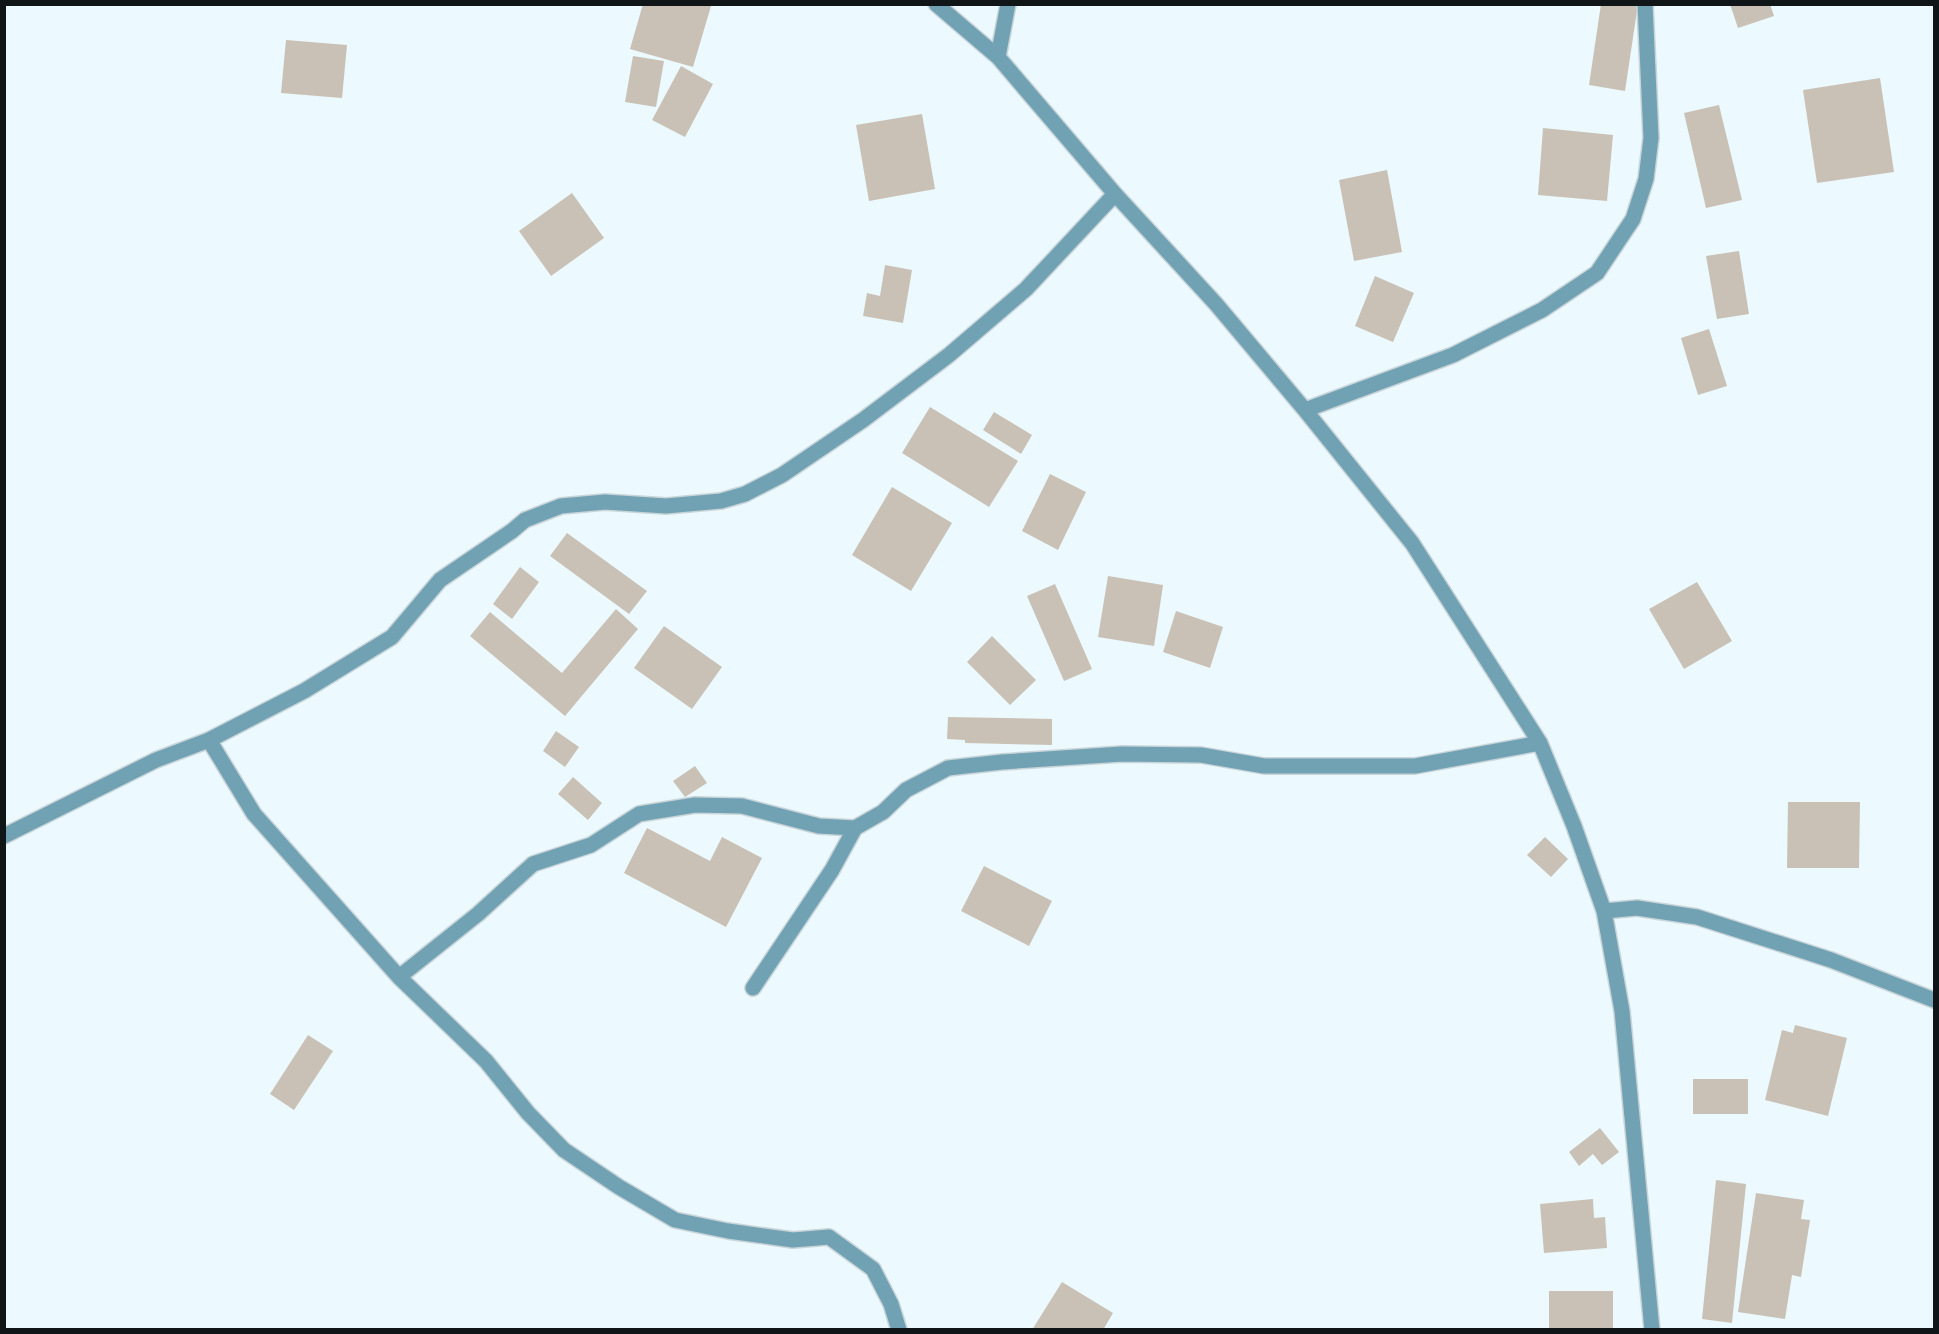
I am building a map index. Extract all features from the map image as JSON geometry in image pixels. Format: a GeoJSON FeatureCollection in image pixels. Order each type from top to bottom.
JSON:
{"type":"FeatureCollection","features":[{"type":"Feature","properties":{"kind":"street"},"geometry":{"type":"LineString","coordinates":[[936,4],[998,57],[1115,194],[1216,304],[1305,410],[1412,543],[1540,743],[1605,911],[1622,1011],[1652,1329]]}},
{"type":"Feature","properties":{"kind":"street"},"geometry":{"type":"LineString","coordinates":[[998,57],[1008,4]]}},
{"type":"Feature","properties":{"kind":"street"},"geometry":{"type":"LineString","coordinates":[[1305,410],[1453,355],[1542,310],[1597,273],[1633,219],[1646,179],[1651,138],[1645,4]]}},
{"type":"Feature","properties":{"kind":"street"},"geometry":{"type":"LineString","coordinates":[[4,836],[156,760],[208,740],[304,691],[392,637],[440,580],[525,520],[561,506],[605,502],[666,506],[721,501],[745,495],[782,476],[863,420],[949,355],[1026,289],[1115,194]]}},
{"type":"Feature","properties":{"kind":"street"},"geometry":{"type":"LineString","coordinates":[[208,740],[254,814],[399,977],[486,1061],[528,1113],[564,1150],[619,1187],[675,1220],[793,1240],[829,1237],[873,1269],[891,1304],[899,1329]]}},
{"type":"Feature","properties":{"kind":"street"},"geometry":{"type":"LineString","coordinates":[[753,988],[832,870],[855,828],[883,812],[906,790],[948,768],[1122,753],[1201,755],[1264,766],[1414,766],[1540,743]]}},
{"type":"Feature","properties":{"kind":"street"},"geometry":{"type":"LineString","coordinates":[[399,977],[478,914],[533,864],[591,845],[639,814],[696,805],[742,806],[819,826],[855,828]]}},
{"type":"Feature","properties":{"kind":"street"},"geometry":{"type":"LineString","coordinates":[[1605,911],[1637,908],[1697,917],[1820,956],[1935,1000]]}},
{"type":"Feature","properties":{"kind":"building"},"geometry":{"type":"Polygon","coordinates":[[[643,4],[711,6],[693,67],[630,49],[643,4]]]}},
{"type":"Feature","properties":{"kind":"building"},"geometry":{"type":"Polygon","coordinates":[[[1601,4],[1638,4],[1625,91],[1589,85],[1601,4]]]}},
{"type":"Feature","properties":{"kind":"building"},"geometry":{"type":"Polygon","coordinates":[[[1730,4],[1770,4],[1774,16],[1738,28],[1730,4]]]}},
{"type":"Feature","properties":{"kind":"building"},"geometry":{"type":"Polygon","coordinates":[[[286,40],[347,45],[342,98],[281,93],[286,40]]]}},
{"type":"Feature","properties":{"kind":"building"},"geometry":{"type":"Polygon","coordinates":[[[633,56],[664,61],[656,107],[625,102],[633,56]]]}},
{"type":"Feature","properties":{"kind":"building"},"geometry":{"type":"Polygon","coordinates":[[[681,66],[713,84],[685,137],[652,120],[681,66]]]}},
{"type":"Feature","properties":{"kind":"building"},"geometry":{"type":"Polygon","coordinates":[[[1880,78],[1894,172],[1817,183],[1803,90],[1880,78]]]}},
{"type":"Feature","properties":{"kind":"building"},"geometry":{"type":"Polygon","coordinates":[[[1719,105],[1742,200],[1706,208],[1684,113],[1719,105]]]}},
{"type":"Feature","properties":{"kind":"building"},"geometry":{"type":"Polygon","coordinates":[[[922,114],[935,189],[869,201],[856,125],[922,114]]]}},
{"type":"Feature","properties":{"kind":"building"},"geometry":{"type":"Polygon","coordinates":[[[1543,128],[1613,135],[1607,201],[1538,195],[1543,128]]]}},
{"type":"Feature","properties":{"kind":"building"},"geometry":{"type":"Polygon","coordinates":[[[1387,170],[1402,252],[1354,261],[1339,180],[1387,170]]]}},
{"type":"Feature","properties":{"kind":"building"},"geometry":{"type":"Polygon","coordinates":[[[572,193],[604,238],[551,276],[519,231],[572,193]]]}},
{"type":"Feature","properties":{"kind":"building"},"geometry":{"type":"Polygon","coordinates":[[[1739,251],[1749,314],[1717,319],[1706,256],[1739,251]]]}},
{"type":"Feature","properties":{"kind":"building"},"geometry":{"type":"Polygon","coordinates":[[[885,265],[912,270],[903,323],[863,316],[867,293],[880,296],[885,265]]]}},
{"type":"Feature","properties":{"kind":"building"},"geometry":{"type":"Polygon","coordinates":[[[1375,276],[1414,293],[1393,342],[1355,326],[1375,276]]]}},
{"type":"Feature","properties":{"kind":"building"},"geometry":{"type":"Polygon","coordinates":[[[1709,329],[1727,386],[1698,395],[1681,338],[1709,329]]]}},
{"type":"Feature","properties":{"kind":"building"},"geometry":{"type":"Polygon","coordinates":[[[930,407],[1018,461],[989,507],[902,453],[930,407]]]}},
{"type":"Feature","properties":{"kind":"building"},"geometry":{"type":"Polygon","coordinates":[[[994,412],[1032,435],[1021,454],[983,430],[994,412]]]}},
{"type":"Feature","properties":{"kind":"building"},"geometry":{"type":"Polygon","coordinates":[[[1050,474],[1086,492],[1058,550],[1022,531],[1050,474]]]}},
{"type":"Feature","properties":{"kind":"building"},"geometry":{"type":"Polygon","coordinates":[[[892,487],[952,523],[911,591],[852,555],[892,487]]]}},
{"type":"Feature","properties":{"kind":"building"},"geometry":{"type":"Polygon","coordinates":[[[567,533],[647,591],[629,614],[550,556],[567,533]]]}},
{"type":"Feature","properties":{"kind":"building"},"geometry":{"type":"Polygon","coordinates":[[[520,567],[539,582],[512,619],[493,604],[520,567]]]}},
{"type":"Feature","properties":{"kind":"building"},"geometry":{"type":"Polygon","coordinates":[[[1108,576],[1163,585],[1154,646],[1098,637],[1108,576]]]}},
{"type":"Feature","properties":{"kind":"building"},"geometry":{"type":"Polygon","coordinates":[[[1697,582],[1732,641],[1684,669],[1649,609],[1697,582]]]}},
{"type":"Feature","properties":{"kind":"building"},"geometry":{"type":"Polygon","coordinates":[[[1055,584],[1092,669],[1064,681],[1027,596],[1055,584]]]}},
{"type":"Feature","properties":{"kind":"building"},"geometry":{"type":"Polygon","coordinates":[[[616,609],[638,629],[565,716],[470,636],[490,612],[562,673],[616,609]]]}},
{"type":"Feature","properties":{"kind":"building"},"geometry":{"type":"Polygon","coordinates":[[[1176,611],[1223,627],[1210,668],[1163,652],[1176,611]]]}},
{"type":"Feature","properties":{"kind":"building"},"geometry":{"type":"Polygon","coordinates":[[[664,626],[722,667],[692,709],[634,668],[664,626]]]}},
{"type":"Feature","properties":{"kind":"building"},"geometry":{"type":"Polygon","coordinates":[[[992,636],[1036,680],[1010,705],[967,662],[992,636]]]}},
{"type":"Feature","properties":{"kind":"building"},"geometry":{"type":"Polygon","coordinates":[[[948,717],[1052,719],[1052,745],[965,743],[965,740],[947,739],[948,717]]]}},
{"type":"Feature","properties":{"kind":"building"},"geometry":{"type":"Polygon","coordinates":[[[556,731],[579,747],[565,767],[543,751],[556,731]]]}},
{"type":"Feature","properties":{"kind":"building"},"geometry":{"type":"Polygon","coordinates":[[[695,766],[707,783],[685,797],[673,781],[695,766]]]}},
{"type":"Feature","properties":{"kind":"building"},"geometry":{"type":"Polygon","coordinates":[[[573,777],[602,803],[588,820],[558,794],[573,777]]]}},
{"type":"Feature","properties":{"kind":"building"},"geometry":{"type":"Polygon","coordinates":[[[1788,802],[1860,802],[1859,868],[1787,868],[1788,802]]]}},
{"type":"Feature","properties":{"kind":"building"},"geometry":{"type":"Polygon","coordinates":[[[647,828],[710,861],[722,837],[762,858],[726,927],[624,873],[647,828]]]}},
{"type":"Feature","properties":{"kind":"building"},"geometry":{"type":"Polygon","coordinates":[[[1545,837],[1568,859],[1551,877],[1527,855],[1545,837]]]}},
{"type":"Feature","properties":{"kind":"building"},"geometry":{"type":"Polygon","coordinates":[[[984,866],[1052,901],[1029,946],[961,911],[984,866]]]}},
{"type":"Feature","properties":{"kind":"building"},"geometry":{"type":"Polygon","coordinates":[[[1795,1025],[1847,1038],[1828,1116],[1765,1100],[1782,1030],[1793,1033],[1795,1025]]]}},
{"type":"Feature","properties":{"kind":"building"},"geometry":{"type":"Polygon","coordinates":[[[308,1035],[333,1051],[294,1110],[270,1094],[308,1035]]]}},
{"type":"Feature","properties":{"kind":"building"},"geometry":{"type":"Polygon","coordinates":[[[1693,1079],[1748,1079],[1748,1114],[1693,1114],[1693,1079]]]}},
{"type":"Feature","properties":{"kind":"building"},"geometry":{"type":"Polygon","coordinates":[[[1600,1128],[1619,1152],[1602,1165],[1593,1154],[1579,1166],[1569,1152],[1600,1128]]]}},
{"type":"Feature","properties":{"kind":"building"},"geometry":{"type":"Polygon","coordinates":[[[1716,1180],[1746,1184],[1732,1323],[1702,1319],[1716,1180]]]}},
{"type":"Feature","properties":{"kind":"building"},"geometry":{"type":"Polygon","coordinates":[[[1756,1193],[1804,1200],[1801,1219],[1810,1220],[1801,1277],[1792,1275],[1785,1319],[1738,1312],[1756,1193]]]}},
{"type":"Feature","properties":{"kind":"building"},"geometry":{"type":"Polygon","coordinates":[[[1593,1199],[1594,1218],[1605,1217],[1607,1248],[1544,1253],[1540,1204],[1593,1199]]]}},
{"type":"Feature","properties":{"kind":"building"},"geometry":{"type":"Polygon","coordinates":[[[1062,1282],[1113,1313],[1103,1330],[1032,1330],[1062,1282]]]}},
{"type":"Feature","properties":{"kind":"building"},"geometry":{"type":"Polygon","coordinates":[[[1549,1291],[1613,1291],[1613,1330],[1549,1330],[1549,1291]]]}}]}
